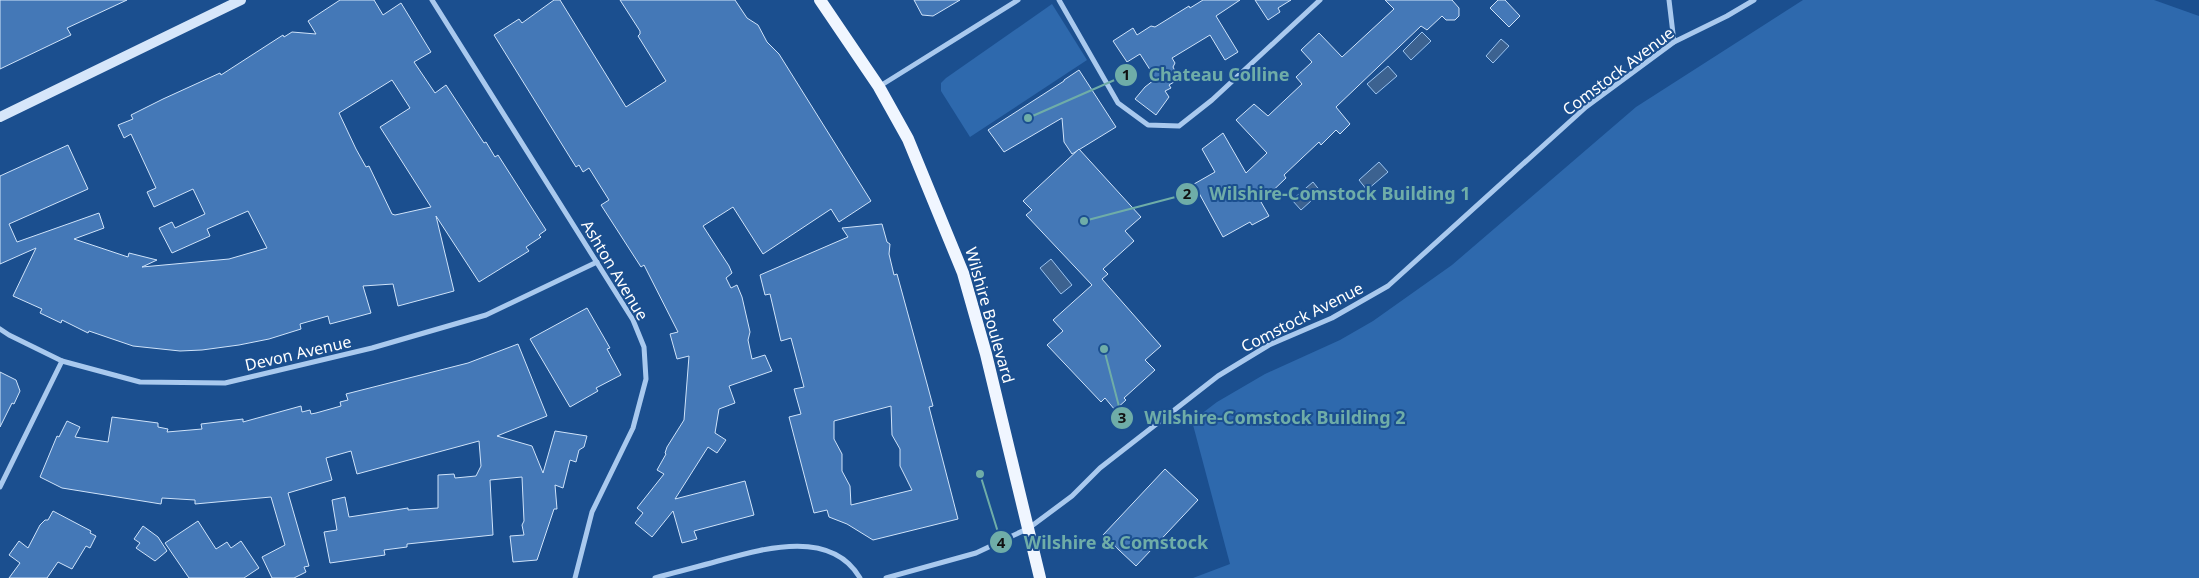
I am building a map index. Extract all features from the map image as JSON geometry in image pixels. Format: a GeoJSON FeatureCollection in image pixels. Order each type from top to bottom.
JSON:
{"type":"FeatureCollection","features":[{"type":"Feature","properties":{"kind":"main road"},"geometry":{"type":"LineString","coordinates":[[0,117],[241,0]]}},
{"type":"Feature","properties":{"kind":"main road","name":"Wilshire Boulevard"},"geometry":{"type":"LineString","coordinates":[[820,0],[879,87],[908,139],[963,273],[986,354],[1040,578]]}},
{"type":"Feature","properties":{"kind":"street","name":"Ashton Avenue"},"geometry":{"type":"LineString","coordinates":[[432,0],[633,320],[644,347],[646,379],[633,428],[592,512],[575,578]]}},
{"type":"Feature","properties":{"kind":"street"},"geometry":{"type":"LineString","coordinates":[[879,87],[1018,0]]}},
{"type":"Feature","properties":{"kind":"street"},"geometry":{"type":"LineString","coordinates":[[1059,0],[1118,103],[1148,125],[1179,126],[1212,100],[1320,0]]}},
{"type":"Feature","properties":{"kind":"street"},"geometry":{"type":"LineString","coordinates":[[1669,0],[1674,42]]}},
{"type":"Feature","properties":{"kind":"street","name":"Comstock Avenue"},"geometry":{"type":"LineString","coordinates":[[886,578],[976,553],[1029,528],[1072,496],[1100,468],[1218,376],[1269,345],[1332,318],[1388,286],[1586,107],[1674,42],[1727,16],[1754,0]]}},
{"type":"Feature","properties":{"kind":"street","name":"Devon Avenue"},"geometry":{"type":"LineString","coordinates":[[0,329],[62,361],[140,382],[225,383],[372,348],[486,315],[597,262]]}},
{"type":"Feature","properties":{"kind":"street"},"geometry":{"type":"LineString","coordinates":[[0,487],[62,361]]}},
{"type":"Feature","properties":{"kind":"street"},"geometry":{"type":"LineString","coordinates":[[655,578],[762,549],[804,546],[826,551],[854,569],[860,578]]}},
{"type":"Feature","properties":{"kind":"shaded area"},"geometry":{"type":"Polygon","coordinates":[[[1803,0],[2154,0],[2199,16],[2199,578],[1193,578],[1230,564],[1192,421],[1217,402],[1265,374],[1340,340],[1373,321],[1452,265],[1636,107],[1803,0]]]}},
{"type":"Feature","properties":{"kind":"shaded area"},"geometry":{"type":"Polygon","coordinates":[[[1052,4],[1087,60],[970,137],[941,91],[941,83],[1052,4]]]}},
{"type":"Feature","properties":{"kind":"shaded area"},"geometry":{"type":"Polygon","coordinates":[[[1422,32],[1431,41],[1411,60],[1403,51],[1422,32]]]}},
{"type":"Feature","properties":{"kind":"shaded area"},"geometry":{"type":"Polygon","coordinates":[[[1501,39],[1509,46],[1493,63],[1486,56],[1501,39]]]}},
{"type":"Feature","properties":{"kind":"shaded area"},"geometry":{"type":"Polygon","coordinates":[[[1388,66],[1397,76],[1376,94],[1367,84],[1388,66]]]}},
{"type":"Feature","properties":{"kind":"shaded area"},"geometry":{"type":"Polygon","coordinates":[[[1379,162],[1388,172],[1367,190],[1359,180],[1379,162]]]}},
{"type":"Feature","properties":{"kind":"shaded area"},"geometry":{"type":"Polygon","coordinates":[[[1313,182],[1321,192],[1301,210],[1292,200],[1313,182]]]}},
{"type":"Feature","properties":{"kind":"shaded area"},"geometry":{"type":"Polygon","coordinates":[[[1051,259],[1072,285],[1061,294],[1040,268],[1051,259]]]}},
{"type":"Feature","properties":{"kind":"building"},"geometry":{"type":"Polygon","coordinates":[[[0,0],[127,0],[67,28],[71,35],[0,69],[0,0]]]}},
{"type":"Feature","properties":{"kind":"building"},"geometry":{"type":"Polygon","coordinates":[[[340,0],[374,0],[383,15],[401,3],[431,52],[414,62],[435,93],[446,85],[484,143],[486,142],[495,157],[498,155],[546,230],[539,235],[541,237],[526,247],[529,251],[479,282],[436,216],[454,291],[398,306],[393,284],[363,286],[371,313],[330,324],[328,316],[300,324],[301,329],[269,339],[202,350],[180,351],[133,346],[89,331],[88,333],[62,320],[61,323],[40,313],[42,309],[13,296],[36,248],[0,264],[0,176],[68,145],[88,189],[9,224],[17,242],[99,213],[104,228],[74,239],[128,257],[129,253],[157,260],[142,267],[229,259],[267,248],[248,211],[207,229],[210,236],[172,253],[159,228],[172,222],[175,228],[205,214],[193,189],[154,207],[147,192],[156,188],[131,134],[124,138],[118,125],[133,119],[131,115],[163,99],[220,73],[221,75],[283,35],[284,37],[292,32],[316,34],[308,21],[340,0]],[[392,80],[339,113],[356,149],[366,167],[369,166],[392,214],[395,215],[431,207],[380,127],[410,108],[392,80]]]}},
{"type":"Feature","properties":{"kind":"building"},"geometry":{"type":"Polygon","coordinates":[[[554,0],[560,0],[626,107],[666,81],[638,36],[640,31],[620,0],[735,0],[747,18],[758,25],[767,42],[779,54],[871,201],[839,222],[831,209],[763,254],[733,207],[703,226],[729,266],[732,273],[726,278],[731,288],[737,285],[742,297],[750,332],[748,340],[752,359],[765,355],[772,371],[729,386],[735,403],[719,409],[715,433],[726,440],[717,453],[708,447],[675,499],[745,481],[754,515],[694,531],[697,539],[682,543],[673,511],[652,537],[635,523],[643,513],[637,508],[664,474],[657,470],[666,454],[667,447],[684,420],[689,356],[677,359],[670,334],[678,332],[644,265],[641,267],[601,205],[609,200],[589,168],[583,172],[579,165],[576,167],[494,35],[519,19],[522,23],[554,0]]]}},
{"type":"Feature","properties":{"kind":"building"},"geometry":{"type":"Polygon","coordinates":[[[914,0],[960,0],[933,16],[922,15],[914,0]]]}},
{"type":"Feature","properties":{"kind":"building"},"geometry":{"type":"Polygon","coordinates":[[[1203,0],[1240,0],[1216,16],[1238,52],[1225,60],[1210,35],[1172,58],[1175,63],[1173,67],[1179,79],[1169,85],[1171,88],[1165,91],[1169,97],[1156,115],[1135,99],[1154,80],[1152,77],[1154,76],[1140,54],[1127,62],[1113,41],[1133,28],[1137,35],[1151,26],[1155,27],[1189,6],[1190,8],[1203,0]]]}},
{"type":"Feature","properties":{"kind":"building"},"geometry":{"type":"Polygon","coordinates":[[[1255,0],[1291,0],[1278,8],[1280,12],[1268,20],[1255,0]]]}},
{"type":"Feature","properties":{"kind":"building"},"geometry":{"type":"Polygon","coordinates":[[[1385,0],[1452,0],[1459,8],[1459,16],[1455,20],[1446,20],[1442,16],[1427,30],[1421,26],[1336,107],[1350,124],[1340,134],[1336,130],[1321,145],[1319,142],[1284,175],[1286,178],[1261,202],[1269,216],[1252,225],[1250,222],[1223,237],[1194,184],[1215,172],[1202,149],[1223,133],[1246,173],[1267,153],[1236,120],[1254,104],[1268,116],[1302,84],[1296,77],[1312,62],[1301,50],[1319,33],[1342,57],[1394,9],[1385,0]]]}},
{"type":"Feature","properties":{"kind":"building"},"geometry":{"type":"Polygon","coordinates":[[[1498,0],[1505,0],[1520,16],[1509,27],[1490,8],[1498,0]]]}},
{"type":"Feature","properties":{"kind":"building"},"geometry":{"type":"Polygon","coordinates":[[[1079,70],[1116,127],[1072,154],[1064,142],[1062,118],[1004,152],[988,130],[1079,70]]]}},
{"type":"Feature","properties":{"kind":"building"},"geometry":{"type":"Polygon","coordinates":[[[1079,149],[1141,217],[1125,231],[1134,241],[1103,269],[1108,274],[1102,279],[1161,346],[1145,360],[1155,370],[1124,398],[1126,400],[1115,410],[1105,398],[1101,402],[1047,345],[1063,331],[1053,320],[1092,285],[1026,215],[1032,210],[1023,201],[1079,149]]]}},
{"type":"Feature","properties":{"kind":"building"},"geometry":{"type":"Polygon","coordinates":[[[882,224],[887,242],[890,244],[889,254],[894,275],[897,274],[933,406],[929,407],[958,519],[873,540],[847,524],[829,517],[827,510],[814,513],[789,417],[801,414],[794,389],[804,387],[791,338],[781,341],[770,294],[765,295],[760,275],[848,237],[842,228],[882,224]],[[891,406],[834,421],[834,439],[842,454],[842,471],[850,486],[851,505],[912,490],[900,466],[900,449],[892,435],[891,406]]]}},
{"type":"Feature","properties":{"kind":"building"},"geometry":{"type":"Polygon","coordinates":[[[587,308],[610,348],[607,349],[621,375],[596,388],[598,391],[570,407],[530,339],[587,308]]]}},
{"type":"Feature","properties":{"kind":"building"},"geometry":{"type":"Polygon","coordinates":[[[518,344],[547,416],[497,436],[532,446],[543,473],[555,431],[587,436],[584,447],[579,450],[576,462],[570,460],[563,488],[555,485],[557,509],[554,509],[537,560],[513,562],[510,536],[524,535],[522,525],[524,521],[522,477],[490,480],[493,535],[407,544],[407,547],[384,550],[385,555],[330,563],[324,532],[337,530],[332,500],[345,497],[349,517],[408,508],[408,510],[438,508],[438,475],[454,474],[455,478],[476,476],[481,466],[479,441],[357,474],[351,451],[326,458],[332,480],[288,493],[309,566],[304,567],[306,572],[294,578],[272,578],[262,557],[285,545],[271,497],[195,504],[195,500],[162,498],[161,504],[62,488],[40,477],[57,436],[59,437],[67,421],[80,427],[75,437],[108,442],[112,417],[158,423],[158,427],[168,429],[167,432],[202,429],[201,424],[243,419],[243,422],[301,406],[302,412],[310,410],[311,414],[341,406],[340,402],[348,400],[346,394],[468,363],[518,344]]]}},
{"type":"Feature","properties":{"kind":"building"},"geometry":{"type":"Polygon","coordinates":[[[0,372],[16,380],[20,391],[0,427],[0,372]]]}},
{"type":"Feature","properties":{"kind":"building"},"geometry":{"type":"Polygon","coordinates":[[[1165,469],[1198,500],[1136,566],[1103,535],[1165,469]]]}},
{"type":"Feature","properties":{"kind":"building"},"geometry":{"type":"Polygon","coordinates":[[[53,511],[91,531],[90,533],[96,536],[90,548],[86,546],[72,569],[58,562],[47,578],[9,578],[20,563],[9,555],[19,541],[28,548],[40,525],[45,520],[48,520],[53,511]]]}},
{"type":"Feature","properties":{"kind":"building"},"geometry":{"type":"Polygon","coordinates":[[[198,521],[216,549],[227,542],[231,548],[241,541],[259,568],[244,578],[189,578],[165,543],[198,521]]]}},
{"type":"Feature","properties":{"kind":"building"},"geometry":{"type":"Polygon","coordinates":[[[143,526],[158,537],[167,551],[155,561],[136,548],[140,543],[134,539],[143,526]]]}},
{"type":"Feature","properties":{"kind":"place","name":"Chateau Colline"},"geometry":{"type":"Point","coordinates":[1028,118]}},
{"type":"Feature","properties":{"kind":"place","name":"Wilshire-Comstock Building 1"},"geometry":{"type":"Point","coordinates":[1084,221]}},
{"type":"Feature","properties":{"kind":"place","name":"Wilshire-Comstock Building 2"},"geometry":{"type":"Point","coordinates":[1104,349]}},
{"type":"Feature","properties":{"kind":"place","name":"Wilshire & Comstock"},"geometry":{"type":"Point","coordinates":[980,474]}}]}
